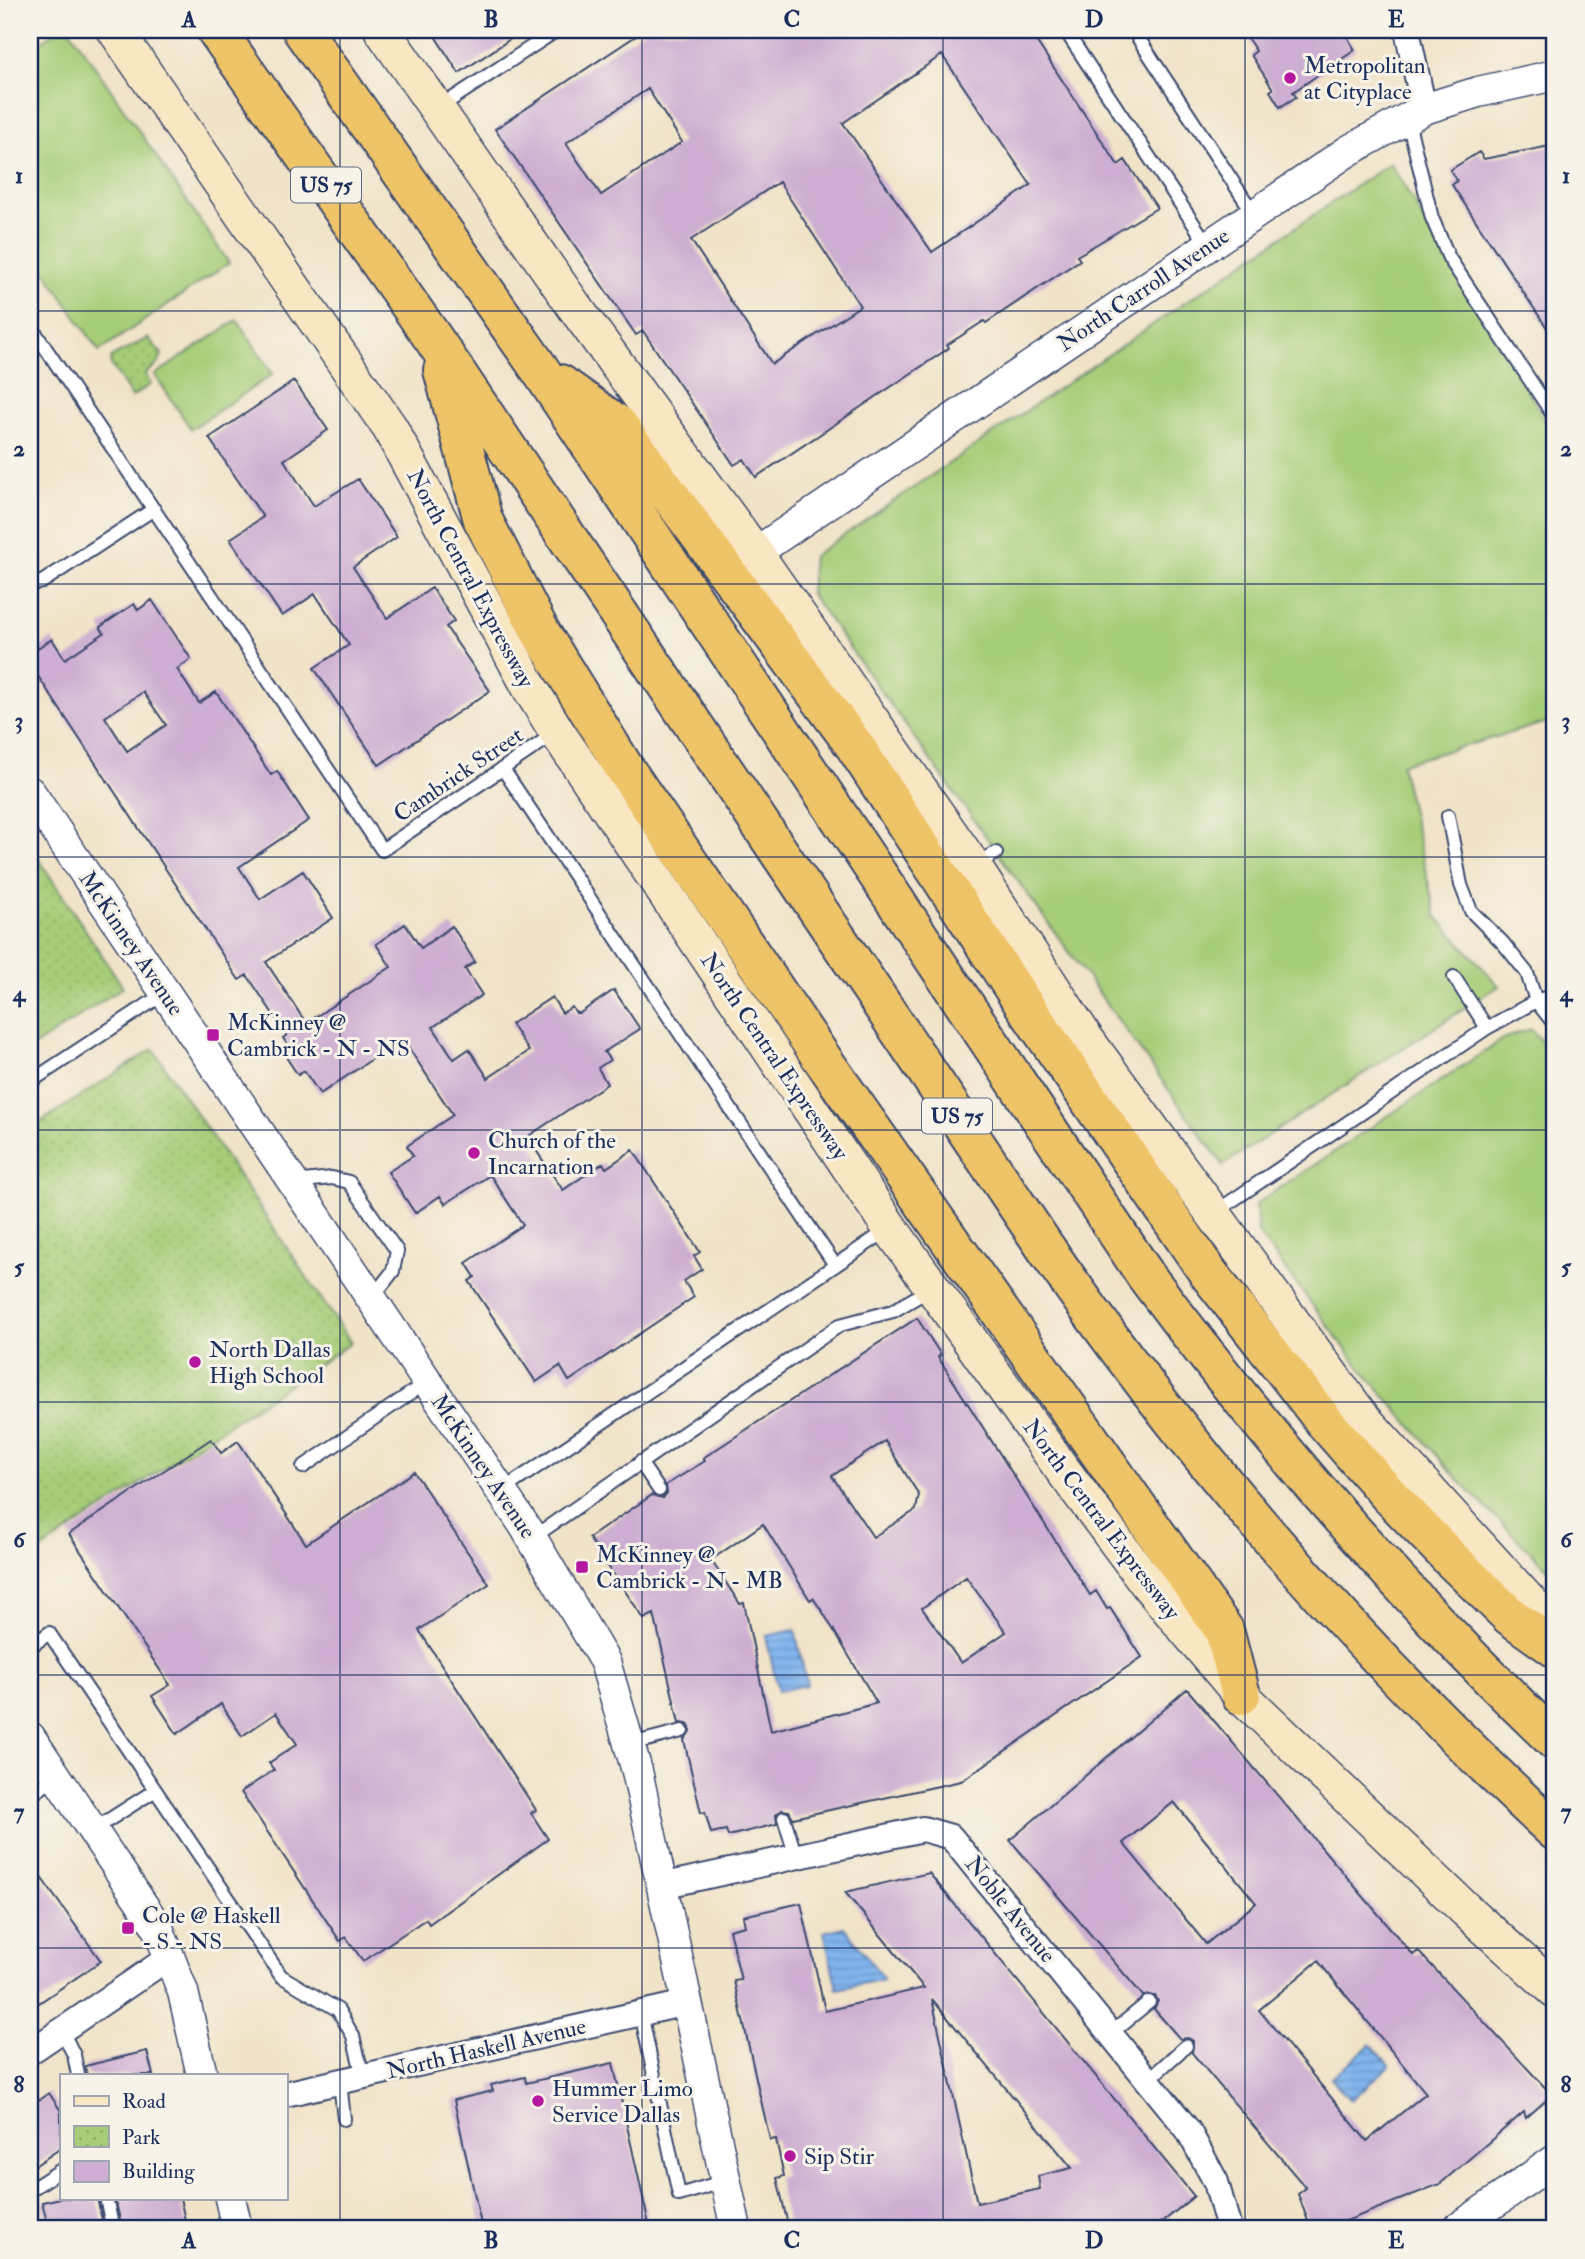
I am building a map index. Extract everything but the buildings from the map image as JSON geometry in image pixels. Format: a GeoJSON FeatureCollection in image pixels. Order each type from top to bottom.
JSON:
{"type":"FeatureCollection","features":[{"type":"Feature","properties":{"kind":"highway","name":"US 75"},"geometry":{"type":"LineString","coordinates":[[216,30],[435,341],[1045,1247],[1125,1359],[1209,1467],[1328,1605],[1423,1704],[1555,1831]]}},
{"type":"Feature","properties":{"kind":"highway","name":"US 75"},"geometry":{"type":"LineString","coordinates":[[302,30],[541,371],[1146,1276],[1226,1383],[1315,1490],[1407,1594],[1555,1741]]}},
{"type":"Feature","properties":{"kind":"highway"},"geometry":{"type":"LineString","coordinates":[[435,341],[483,520],[541,633],[623,766],[821,1058],[1224,1630],[1241,1695]]}},
{"type":"Feature","properties":{"kind":"highway"},"geometry":{"type":"LineString","coordinates":[[541,371],[618,425],[855,746],[985,948],[1209,1274],[1324,1421],[1388,1494],[1452,1560],[1510,1616],[1555,1648]]}},
{"type":"Feature","properties":{"kind":"main road","name":"North Central Expressway"},"geometry":{"type":"LineString","coordinates":[[115,30],[390,428],[530,688],[557,732],[932,1288],[1139,1572],[1241,1695],[1447,1892],[1553,1985]]}},
{"type":"Feature","properties":{"kind":"main road"},"geometry":{"type":"LineString","coordinates":[[382,30],[574,306],[984,859],[1086,1039],[1361,1416],[1555,1630]]}},
{"type":"Feature","properties":{"kind":"street"},"geometry":{"type":"LineString","coordinates":[[1407,30],[1415,113]]}},
{"type":"Feature","properties":{"kind":"street","name":"North Carroll Avenue"},"geometry":{"type":"LineString","coordinates":[[755,553],[1207,244],[1348,151],[1415,113],[1478,92],[1555,75]]}},
{"type":"Feature","properties":{"kind":"street","name":"McKinney Avenue"},"geometry":{"type":"LineString","coordinates":[[30,792],[501,1491],[532,1538],[604,1662],[631,1744],[736,2229]]}},
{"type":"Feature","properties":{"kind":"street"},"geometry":{"type":"LineString","coordinates":[[30,1737],[158,1928],[183,1992],[202,2074]]}},
{"type":"Feature","properties":{"kind":"street","name":"Noble Avenue"},"geometry":{"type":"LineString","coordinates":[[661,1886],[923,1829],[943,1832],[957,1842],[1188,2130],[1208,2163],[1229,2229]]}},
{"type":"Feature","properties":{"kind":"street"},"geometry":{"type":"LineString","coordinates":[[30,2052],[171,1956]]}},
{"type":"Feature","properties":{"kind":"street","name":"North Haskell Avenue"},"geometry":{"type":"LineString","coordinates":[[287,2094],[687,2003]]}},
{"type":"Feature","properties":{"kind":"street"},"geometry":{"type":"LineString","coordinates":[[1457,2229],[1555,2160]]}},
{"type":"Feature","properties":{"kind":"street"},"geometry":{"type":"LineString","coordinates":[[230,2200],[237,2229]]}},
{"type":"Feature","properties":{"kind":"lane"},"geometry":{"type":"LineString","coordinates":[[437,110],[557,30]]}},
{"type":"Feature","properties":{"kind":"lane"},"geometry":{"type":"LineString","coordinates":[[1065,30],[1207,244]]}},
{"type":"Feature","properties":{"kind":"lane"},"geometry":{"type":"LineString","coordinates":[[1133,30],[1254,214]]}},
{"type":"Feature","properties":{"kind":"lane"},"geometry":{"type":"LineString","coordinates":[[1415,113],[1432,218],[1449,258],[1555,418]]}},
{"type":"Feature","properties":{"kind":"lane"},"geometry":{"type":"LineString","coordinates":[[30,325],[154,509],[42,582],[30,584]]}},
{"type":"Feature","properties":{"kind":"lane","name":"Cambrick Street"},"geometry":{"type":"LineString","coordinates":[[154,509],[382,850],[557,732]]}},
{"type":"Feature","properties":{"kind":"lane"},"geometry":{"type":"LineString","coordinates":[[503,769],[835,1265]]}},
{"type":"Feature","properties":{"kind":"lane"},"geometry":{"type":"LineString","coordinates":[[1448,816],[1461,885],[1471,911],[1503,943],[1527,973],[1536,1001],[1555,1025]]}},
{"type":"Feature","properties":{"kind":"lane"},"geometry":{"type":"LineString","coordinates":[[1454,977],[1487,1028]]}},
{"type":"Feature","properties":{"kind":"lane"},"geometry":{"type":"LineString","coordinates":[[30,1082],[165,992]]}},
{"type":"Feature","properties":{"kind":"lane"},"geometry":{"type":"LineString","coordinates":[[1214,1214],[1487,1028],[1536,1001],[1555,995]]}},
{"type":"Feature","properties":{"kind":"lane"},"geometry":{"type":"LineString","coordinates":[[294,1182],[332,1178],[349,1182],[397,1251],[393,1271],[371,1298]]}},
{"type":"Feature","properties":{"kind":"lane"},"geometry":{"type":"LineString","coordinates":[[501,1491],[891,1228]]}},
{"type":"Feature","properties":{"kind":"lane"},"geometry":{"type":"LineString","coordinates":[[532,1538],[840,1325],[893,1311],[932,1288]]}},
{"type":"Feature","properties":{"kind":"lane"},"geometry":{"type":"LineString","coordinates":[[303,1466],[428,1382]]}},
{"type":"Feature","properties":{"kind":"lane"},"geometry":{"type":"LineString","coordinates":[[640,1462],[659,1490]]}},
{"type":"Feature","properties":{"kind":"lane"},"geometry":{"type":"LineString","coordinates":[[30,1647],[49,1633],[281,1976],[329,2004],[343,2017],[354,2035],[351,2079],[344,2119]]}},
{"type":"Feature","properties":{"kind":"lane"},"geometry":{"type":"LineString","coordinates":[[631,1744],[682,1731]]}},
{"type":"Feature","properties":{"kind":"lane"},"geometry":{"type":"LineString","coordinates":[[30,1796],[56,1777]]}},
{"type":"Feature","properties":{"kind":"lane"},"geometry":{"type":"LineString","coordinates":[[92,1830],[154,1791]]}},
{"type":"Feature","properties":{"kind":"lane"},"geometry":{"type":"LineString","coordinates":[[784,1818],[796,1857]]}},
{"type":"Feature","properties":{"kind":"lane"},"geometry":{"type":"LineString","coordinates":[[1111,2033],[1149,2002]]}},
{"type":"Feature","properties":{"kind":"lane"},"geometry":{"type":"LineString","coordinates":[[641,2013],[679,2195],[726,2181]]}},
{"type":"Feature","properties":{"kind":"lane"},"geometry":{"type":"LineString","coordinates":[[62,2031],[74,2055],[78,2074]]}},
{"type":"Feature","properties":{"kind":"lane"},"geometry":{"type":"LineString","coordinates":[[1148,2080],[1186,2046]]}},
{"type":"Feature","properties":{"kind":"lane"},"geometry":{"type":"LineString","coordinates":[[30,2190],[60,2171]]}},
{"type":"Feature","properties":{"kind":"lane"},"geometry":{"type":"LineString","coordinates":[[106,2200],[113,2229]]}},
{"type":"Feature","properties":{"kind":"green space"},"geometry":{"type":"Polygon","coordinates":[[[58,30],[70,30],[229,263],[99,351],[30,249],[30,49],[58,30]]]}},
{"type":"Feature","properties":{"kind":"green space"},"geometry":{"type":"Polygon","coordinates":[[[1390,163],[1555,436],[1555,720],[1401,764],[1436,916],[1499,986],[1223,1165],[810,593],[813,556],[1390,163]]]}},
{"type":"Feature","properties":{"kind":"green space"},"geometry":{"type":"Polygon","coordinates":[[[237,320],[273,374],[191,429],[155,375],[237,320]]]}},
{"type":"Feature","properties":{"kind":"green space"},"geometry":{"type":"Polygon","coordinates":[[[148,338],[162,354],[158,364],[145,374],[151,384],[132,397],[110,363],[112,357],[148,338]]]}},
{"type":"Feature","properties":{"kind":"green space"},"geometry":{"type":"Polygon","coordinates":[[[30,846],[123,987],[30,1049],[30,846]]]}},
{"type":"Feature","properties":{"kind":"green space"},"geometry":{"type":"Polygon","coordinates":[[[1531,1029],[1555,1058],[1555,1576],[1463,1485],[1361,1369],[1258,1233],[1256,1204],[1505,1038],[1531,1029]]]}},
{"type":"Feature","properties":{"kind":"green space"},"geometry":{"type":"Polygon","coordinates":[[[153,1049],[351,1343],[30,1557],[30,1129],[153,1049]]]}},
{"type":"Feature","properties":{"kind":"water"},"geometry":{"type":"Polygon","coordinates":[[[795,1630],[807,1685],[778,1691],[766,1636],[795,1630]]]}},
{"type":"Feature","properties":{"kind":"water"},"geometry":{"type":"Polygon","coordinates":[[[844,1927],[885,1979],[837,1989],[824,1932],[844,1927]]]}},
{"type":"Feature","properties":{"kind":"water"},"geometry":{"type":"Polygon","coordinates":[[[1371,2044],[1390,2066],[1350,2100],[1331,2078],[1371,2044]]]}},
{"type":"Feature","properties":{"kind":"place","name":"Metropolitan at Cityplace"},"geometry":{"type":"Point","coordinates":[1290,78]}},
{"type":"Feature","properties":{"kind":"place","name":"McKinney @ Cambrick - N - NS"},"geometry":{"type":"Point","coordinates":[213,1035]}},
{"type":"Feature","properties":{"kind":"place","name":"Church of the Incarnation"},"geometry":{"type":"Point","coordinates":[474,1153]}},
{"type":"Feature","properties":{"kind":"place","name":"North Dallas High School"},"geometry":{"type":"Point","coordinates":[195,1362]}},
{"type":"Feature","properties":{"kind":"place","name":"McKinney @ Cambrick - N - MB"},"geometry":{"type":"Point","coordinates":[582,1567]}},
{"type":"Feature","properties":{"kind":"place","name":"Cole @ Haskell - S - NS"},"geometry":{"type":"Point","coordinates":[128,1928]}},
{"type":"Feature","properties":{"kind":"place","name":"Hummer Limo Service Dallas"},"geometry":{"type":"Point","coordinates":[538,2101]}},
{"type":"Feature","properties":{"kind":"place","name":"Sip Stir"},"geometry":{"type":"Point","coordinates":[790,2156]}}]}
